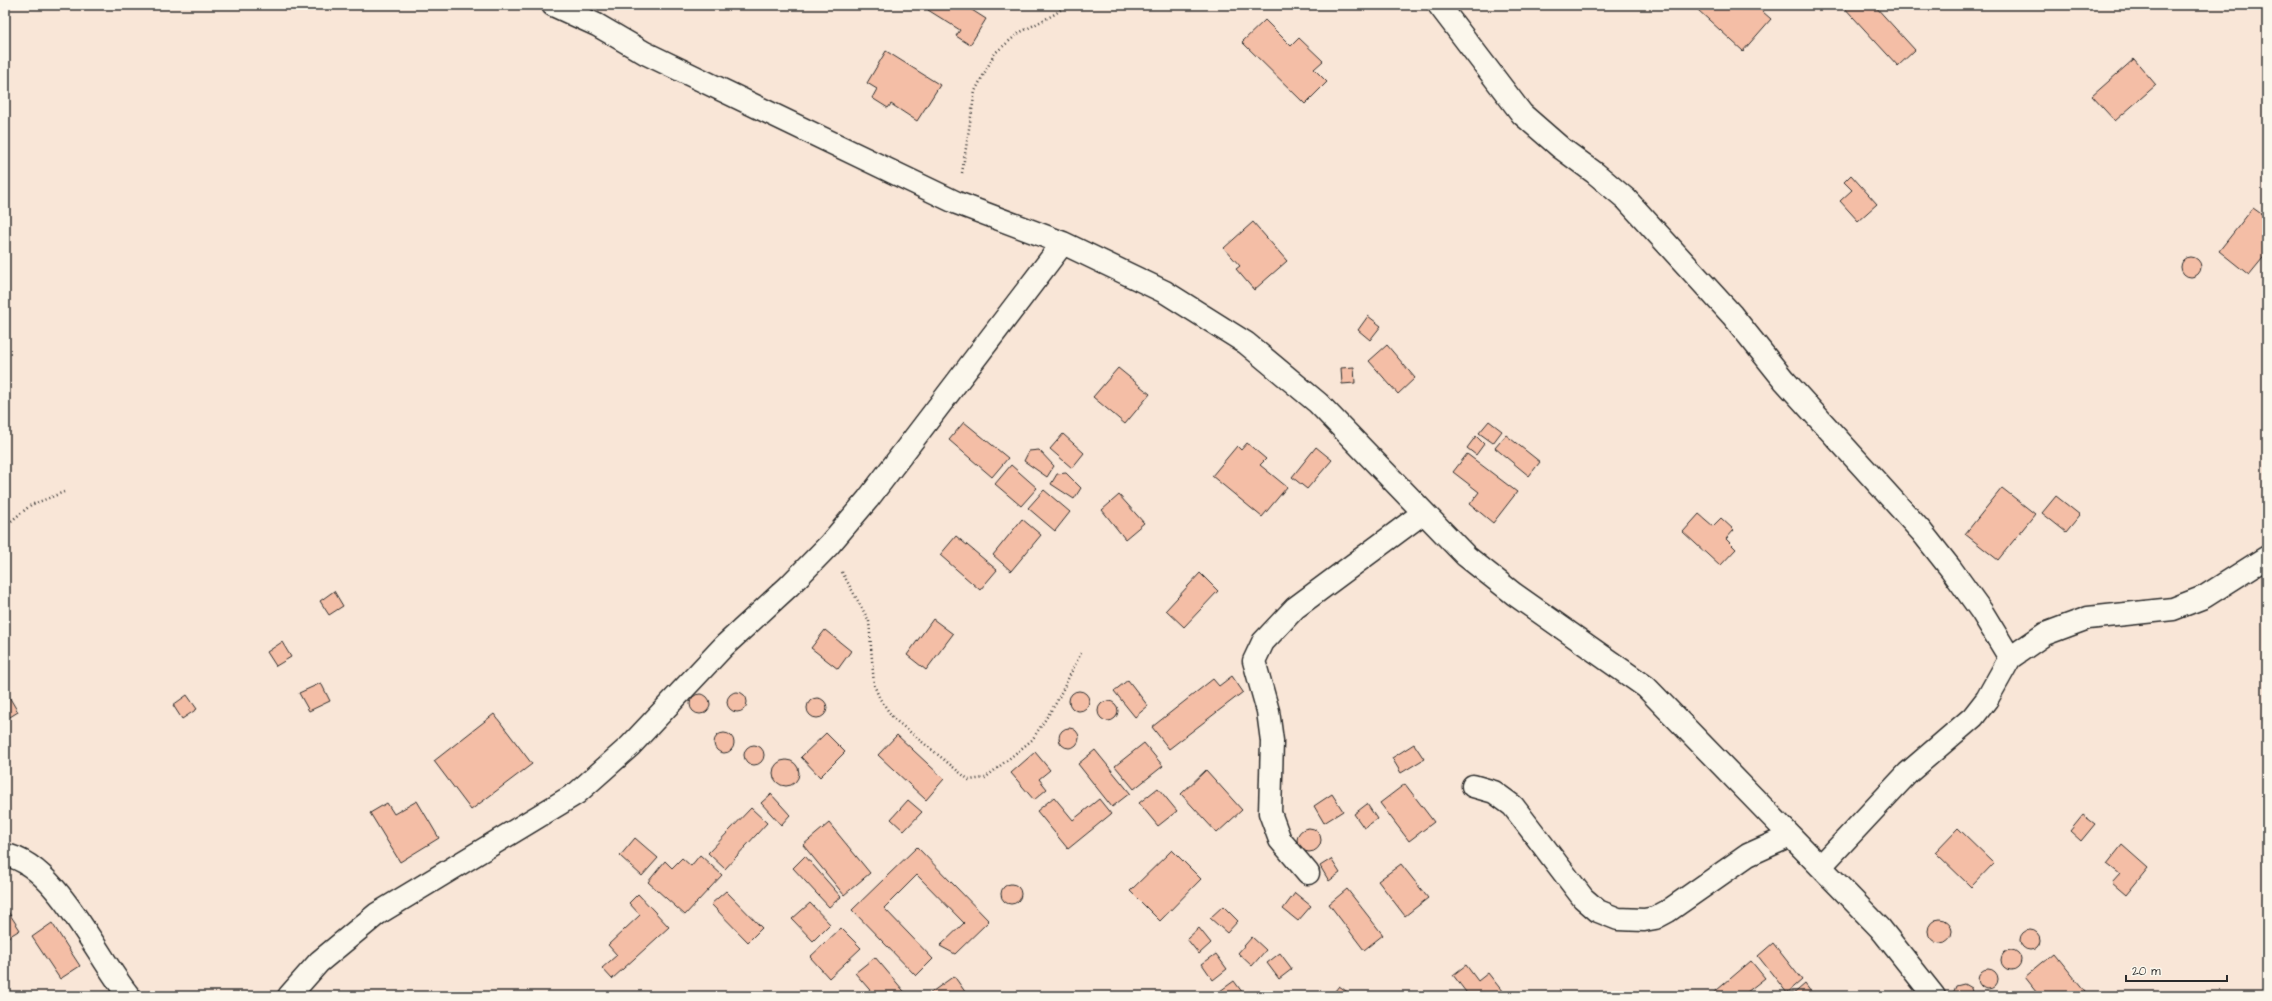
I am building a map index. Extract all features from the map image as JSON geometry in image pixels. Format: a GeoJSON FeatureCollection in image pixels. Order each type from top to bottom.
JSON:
{"type":"FeatureCollection","features":[{"type":"Feature","properties":{"kind":"street"},"geometry":{"type":"LineString","coordinates":[[553,5],[597,25],[645,53],[957,203],[1063,243],[1165,292],[1246,343],[1318,403],[1373,457],[1423,513],[1466,556],[1514,594],[1646,687],[1880,928],[1934,996]]}},
{"type":"Feature","properties":{"kind":"street"},"geometry":{"type":"LineString","coordinates":[[1439,5],[1522,114],[1561,148],[1595,172],[1626,199],[1732,315],[1784,380],[1921,531],[1977,606],[2010,658]]}},
{"type":"Feature","properties":{"kind":"street"},"geometry":{"type":"LineString","coordinates":[[289,996],[319,962],[377,914],[577,793],[630,746],[724,646],[789,586],[829,545],[868,499],[1063,243]]}},
{"type":"Feature","properties":{"kind":"street"},"geometry":{"type":"LineString","coordinates":[[1308,873],[1280,840],[1270,813],[1272,741],[1268,711],[1254,661],[1263,642],[1295,608],[1423,513]]}},
{"type":"Feature","properties":{"kind":"street"},"geometry":{"type":"LineString","coordinates":[[1821,866],[1908,773],[1973,717],[1987,699],[2010,658],[2045,634],[2088,618],[2173,609],[2204,597],[2267,557]]}},
{"type":"Feature","properties":{"kind":"street"},"geometry":{"type":"LineString","coordinates":[[1473,786],[1494,792],[1513,806],[1583,898],[1598,911],[1618,919],[1655,918],[1668,911],[1748,855],[1790,836]]}},
{"type":"Feature","properties":{"kind":"street"},"geometry":{"type":"LineString","coordinates":[[5,855],[16,857],[45,879],[84,927],[129,996]]}},
{"type":"Feature","properties":{"kind":"path"},"geometry":{"type":"LineString","coordinates":[[957,203],[975,90],[996,53],[1019,33],[1055,14],[1067,5]]}},
{"type":"Feature","properties":{"kind":"path"},"geometry":{"type":"LineString","coordinates":[[5,526],[31,505],[64,492]]}},
{"type":"Feature","properties":{"kind":"path"},"geometry":{"type":"LineString","coordinates":[[829,545],[869,621],[874,685],[880,699],[894,719],[969,780],[985,778],[1032,740],[1056,703],[1081,653]]}},
{"type":"Feature","properties":{"kind":"building"},"geometry":{"type":"Polygon","coordinates":[[[931,5],[964,5],[986,19],[970,45],[956,36],[960,30],[928,10],[931,5]]]}},
{"type":"Feature","properties":{"kind":"building"},"geometry":{"type":"Polygon","coordinates":[[[1702,5],[1755,5],[1771,19],[1743,51],[1698,10],[1702,5]]]}},
{"type":"Feature","properties":{"kind":"building"},"geometry":{"type":"Polygon","coordinates":[[[1842,5],[1874,5],[1915,50],[1898,66],[1842,5]]]}},
{"type":"Feature","properties":{"kind":"building"},"geometry":{"type":"Polygon","coordinates":[[[1265,20],[1291,46],[1299,38],[1323,61],[1314,69],[1327,82],[1305,104],[1242,42],[1265,20]]]}},
{"type":"Feature","properties":{"kind":"building"},"geometry":{"type":"Polygon","coordinates":[[[886,51],[940,85],[917,121],[891,104],[888,108],[872,98],[877,89],[867,83],[886,51]]]}},
{"type":"Feature","properties":{"kind":"building"},"geometry":{"type":"Polygon","coordinates":[[[2134,59],[2156,85],[2115,121],[2092,96],[2134,59]]]}},
{"type":"Feature","properties":{"kind":"building"},"geometry":{"type":"Polygon","coordinates":[[[1851,175],[1877,204],[1858,221],[1840,201],[1852,190],[1844,182],[1851,175]]]}},
{"type":"Feature","properties":{"kind":"building"},"geometry":{"type":"Polygon","coordinates":[[[2253,208],[2267,218],[2267,253],[2249,275],[2219,251],[2253,208]]]}},
{"type":"Feature","properties":{"kind":"building"},"geometry":{"type":"Polygon","coordinates":[[[1253,222],[1287,261],[1254,290],[1236,269],[1240,266],[1224,248],[1253,222]]]}},
{"type":"Feature","properties":{"kind":"building"},"geometry":{"type":"Polygon","coordinates":[[[2187,257],[2195,257],[2201,263],[2201,271],[2195,277],[2187,277],[2181,271],[2181,263],[2187,257]]]}},
{"type":"Feature","properties":{"kind":"building"},"geometry":{"type":"Polygon","coordinates":[[[1368,316],[1381,326],[1370,340],[1358,330],[1368,316]]]}},
{"type":"Feature","properties":{"kind":"building"},"geometry":{"type":"Polygon","coordinates":[[[1387,345],[1415,378],[1398,394],[1369,361],[1387,345]]]}},
{"type":"Feature","properties":{"kind":"building"},"geometry":{"type":"Polygon","coordinates":[[[1354,367],[1355,383],[1342,384],[1341,368],[1354,367]]]}},
{"type":"Feature","properties":{"kind":"building"},"geometry":{"type":"Polygon","coordinates":[[[1118,368],[1150,394],[1125,424],[1093,397],[1118,368]]]}},
{"type":"Feature","properties":{"kind":"building"},"geometry":{"type":"Polygon","coordinates":[[[1489,421],[1502,431],[1493,443],[1479,433],[1489,421]]]}},
{"type":"Feature","properties":{"kind":"building"},"geometry":{"type":"Polygon","coordinates":[[[964,422],[1008,458],[992,477],[949,440],[964,422]]]}},
{"type":"Feature","properties":{"kind":"building"},"geometry":{"type":"Polygon","coordinates":[[[1063,434],[1084,453],[1072,468],[1050,449],[1063,434]]]}},
{"type":"Feature","properties":{"kind":"building"},"geometry":{"type":"Polygon","coordinates":[[[1506,435],[1540,462],[1529,476],[1495,448],[1506,435]]]}},
{"type":"Feature","properties":{"kind":"building"},"geometry":{"type":"Polygon","coordinates":[[[1476,436],[1484,444],[1476,455],[1467,448],[1476,436]]]}},
{"type":"Feature","properties":{"kind":"building"},"geometry":{"type":"Polygon","coordinates":[[[1247,443],[1266,459],[1260,465],[1287,487],[1262,517],[1212,476],[1237,446],[1241,450],[1247,443]]]}},
{"type":"Feature","properties":{"kind":"building"},"geometry":{"type":"Polygon","coordinates":[[[1316,447],[1332,460],[1307,489],[1292,477],[1316,447]]]}},
{"type":"Feature","properties":{"kind":"building"},"geometry":{"type":"Polygon","coordinates":[[[1039,450],[1054,466],[1047,477],[1024,461],[1029,451],[1039,450]]]}},
{"type":"Feature","properties":{"kind":"building"},"geometry":{"type":"Polygon","coordinates":[[[1467,454],[1517,492],[1493,523],[1470,504],[1479,492],[1453,472],[1467,454]]]}},
{"type":"Feature","properties":{"kind":"building"},"geometry":{"type":"Polygon","coordinates":[[[1011,465],[1037,488],[1021,506],[995,484],[1011,465]]]}},
{"type":"Feature","properties":{"kind":"building"},"geometry":{"type":"Polygon","coordinates":[[[1066,473],[1081,488],[1074,499],[1051,484],[1057,474],[1066,473]]]}},
{"type":"Feature","properties":{"kind":"building"},"geometry":{"type":"Polygon","coordinates":[[[2002,488],[2035,514],[1998,560],[1965,534],[2002,488]]]}},
{"type":"Feature","properties":{"kind":"building"},"geometry":{"type":"Polygon","coordinates":[[[1044,490],[1070,512],[1055,531],[1028,508],[1044,490]]]}},
{"type":"Feature","properties":{"kind":"building"},"geometry":{"type":"Polygon","coordinates":[[[1119,495],[1144,523],[1125,539],[1102,510],[1119,495]]]}},
{"type":"Feature","properties":{"kind":"building"},"geometry":{"type":"Polygon","coordinates":[[[2056,496],[2080,515],[2066,532],[2042,513],[2056,496]]]}},
{"type":"Feature","properties":{"kind":"building"},"geometry":{"type":"Polygon","coordinates":[[[1699,514],[1713,526],[1721,518],[1734,530],[1726,539],[1736,549],[1720,566],[1683,532],[1699,514]]]}},
{"type":"Feature","properties":{"kind":"building"},"geometry":{"type":"Polygon","coordinates":[[[1022,519],[1041,535],[1011,571],[993,555],[1022,519]]]}},
{"type":"Feature","properties":{"kind":"building"},"geometry":{"type":"Polygon","coordinates":[[[956,536],[997,570],[980,590],[940,555],[956,536]]]}},
{"type":"Feature","properties":{"kind":"building"},"geometry":{"type":"Polygon","coordinates":[[[1200,573],[1218,591],[1184,627],[1166,610],[1200,573]]]}},
{"type":"Feature","properties":{"kind":"building"},"geometry":{"type":"Polygon","coordinates":[[[334,591],[343,606],[329,615],[320,601],[334,591]]]}},
{"type":"Feature","properties":{"kind":"building"},"geometry":{"type":"Polygon","coordinates":[[[933,619],[953,634],[926,670],[907,655],[933,619]]]}},
{"type":"Feature","properties":{"kind":"building"},"geometry":{"type":"Polygon","coordinates":[[[825,630],[851,651],[838,669],[811,648],[825,630]]]}},
{"type":"Feature","properties":{"kind":"building"},"geometry":{"type":"Polygon","coordinates":[[[282,642],[291,657],[276,666],[267,652],[282,642]]]}},
{"type":"Feature","properties":{"kind":"building"},"geometry":{"type":"Polygon","coordinates":[[[1232,676],[1243,692],[1169,749],[1152,727],[1213,679],[1219,686],[1232,676]]]}},
{"type":"Feature","properties":{"kind":"building"},"geometry":{"type":"Polygon","coordinates":[[[1128,680],[1148,706],[1135,717],[1114,691],[1128,680]]]}},
{"type":"Feature","properties":{"kind":"building"},"geometry":{"type":"Polygon","coordinates":[[[321,683],[330,701],[309,711],[299,693],[321,683]]]}},
{"type":"Feature","properties":{"kind":"building"},"geometry":{"type":"Polygon","coordinates":[[[1075,691],[1083,691],[1089,697],[1089,705],[1083,711],[1075,711],[1069,705],[1069,697],[1075,691]]]}},
{"type":"Feature","properties":{"kind":"building"},"geometry":{"type":"Polygon","coordinates":[[[733,692],[741,692],[747,698],[747,706],[741,712],[733,712],[727,706],[727,698],[733,692]]]}},
{"type":"Feature","properties":{"kind":"building"},"geometry":{"type":"Polygon","coordinates":[[[696,694],[704,694],[710,700],[710,708],[704,714],[696,714],[690,708],[690,700],[696,694]]]}},
{"type":"Feature","properties":{"kind":"building"},"geometry":{"type":"Polygon","coordinates":[[[8,695],[18,712],[5,720],[5,697],[8,695]]]}},
{"type":"Feature","properties":{"kind":"building"},"geometry":{"type":"Polygon","coordinates":[[[187,695],[197,709],[182,719],[173,705],[187,695]]]}},
{"type":"Feature","properties":{"kind":"building"},"geometry":{"type":"Polygon","coordinates":[[[813,698],[821,698],[827,704],[827,712],[821,718],[813,718],[807,712],[807,704],[813,698]]]}},
{"type":"Feature","properties":{"kind":"building"},"geometry":{"type":"Polygon","coordinates":[[[1104,701],[1112,701],[1118,707],[1118,715],[1112,721],[1104,721],[1098,715],[1098,707],[1104,701]]]}},
{"type":"Feature","properties":{"kind":"building"},"geometry":{"type":"Polygon","coordinates":[[[494,714],[532,764],[471,810],[434,761],[494,714]]]}},
{"type":"Feature","properties":{"kind":"building"},"geometry":{"type":"Polygon","coordinates":[[[1065,728],[1073,728],[1079,734],[1079,742],[1073,748],[1065,748],[1059,742],[1059,734],[1065,728]]]}},
{"type":"Feature","properties":{"kind":"building"},"geometry":{"type":"Polygon","coordinates":[[[720,733],[728,733],[734,739],[734,747],[728,753],[720,753],[714,747],[714,739],[720,733]]]}},
{"type":"Feature","properties":{"kind":"building"},"geometry":{"type":"Polygon","coordinates":[[[826,733],[845,752],[820,777],[801,757],[826,733]]]}},
{"type":"Feature","properties":{"kind":"building"},"geometry":{"type":"Polygon","coordinates":[[[897,735],[944,779],[926,800],[878,755],[897,735]]]}},
{"type":"Feature","properties":{"kind":"building"},"geometry":{"type":"Polygon","coordinates":[[[1144,743],[1163,766],[1134,789],[1115,766],[1144,743]]]}},
{"type":"Feature","properties":{"kind":"building"},"geometry":{"type":"Polygon","coordinates":[[[1414,744],[1424,759],[1401,773],[1392,758],[1414,744]]]}},
{"type":"Feature","properties":{"kind":"building"},"geometry":{"type":"Polygon","coordinates":[[[750,745],[758,745],[764,751],[764,759],[758,765],[750,765],[744,759],[744,751],[750,745]]]}},
{"type":"Feature","properties":{"kind":"building"},"geometry":{"type":"Polygon","coordinates":[[[1095,750],[1130,793],[1112,807],[1078,764],[1095,750]]]}},
{"type":"Feature","properties":{"kind":"building"},"geometry":{"type":"Polygon","coordinates":[[[1035,752],[1050,770],[1039,779],[1047,789],[1034,800],[1011,773],[1035,752]]]}},
{"type":"Feature","properties":{"kind":"building"},"geometry":{"type":"Polygon","coordinates":[[[786,760],[795,764],[799,773],[795,782],[786,786],[777,782],[773,773],[777,764],[786,760]]]}},
{"type":"Feature","properties":{"kind":"building"},"geometry":{"type":"Polygon","coordinates":[[[1206,770],[1242,810],[1217,833],[1181,794],[1206,770]]]}},
{"type":"Feature","properties":{"kind":"building"},"geometry":{"type":"Polygon","coordinates":[[[1405,784],[1434,822],[1409,841],[1380,803],[1405,784]]]}},
{"type":"Feature","properties":{"kind":"building"},"geometry":{"type":"Polygon","coordinates":[[[1158,788],[1177,811],[1158,826],[1139,803],[1158,788]]]}},
{"type":"Feature","properties":{"kind":"building"},"geometry":{"type":"Polygon","coordinates":[[[771,794],[790,815],[781,825],[761,803],[771,794]]]}},
{"type":"Feature","properties":{"kind":"building"},"geometry":{"type":"Polygon","coordinates":[[[1332,794],[1343,811],[1324,823],[1314,806],[1332,794]]]}},
{"type":"Feature","properties":{"kind":"building"},"geometry":{"type":"Polygon","coordinates":[[[1054,797],[1073,820],[1099,799],[1111,814],[1068,849],[1037,811],[1054,797]]]}},
{"type":"Feature","properties":{"kind":"building"},"geometry":{"type":"Polygon","coordinates":[[[908,800],[922,812],[904,831],[891,819],[908,800]]]}},
{"type":"Feature","properties":{"kind":"building"},"geometry":{"type":"Polygon","coordinates":[[[417,801],[439,838],[400,862],[370,813],[387,803],[394,814],[417,801]]]}},
{"type":"Feature","properties":{"kind":"building"},"geometry":{"type":"Polygon","coordinates":[[[1367,804],[1377,819],[1364,828],[1354,814],[1367,804]]]}},
{"type":"Feature","properties":{"kind":"building"},"geometry":{"type":"Polygon","coordinates":[[[751,808],[767,823],[725,869],[708,853],[751,808]]]}},
{"type":"Feature","properties":{"kind":"building"},"geometry":{"type":"Polygon","coordinates":[[[2083,815],[2095,824],[2081,841],[2070,831],[2083,815]]]}},
{"type":"Feature","properties":{"kind":"building"},"geometry":{"type":"Polygon","coordinates":[[[829,823],[870,873],[844,895],[803,845],[829,823]]]}},
{"type":"Feature","properties":{"kind":"building"},"geometry":{"type":"Polygon","coordinates":[[[1309,828],[1317,832],[1321,840],[1317,848],[1309,852],[1301,848],[1297,840],[1301,832],[1309,828]]]}},
{"type":"Feature","properties":{"kind":"building"},"geometry":{"type":"Polygon","coordinates":[[[1958,828],[1994,863],[1971,887],[1935,852],[1958,828]]]}},
{"type":"Feature","properties":{"kind":"building"},"geometry":{"type":"Polygon","coordinates":[[[635,838],[658,858],[642,876],[620,856],[635,838]]]}},
{"type":"Feature","properties":{"kind":"building"},"geometry":{"type":"Polygon","coordinates":[[[2122,845],[2148,868],[2126,895],[2112,883],[2120,874],[2107,864],[2122,845]]]}},
{"type":"Feature","properties":{"kind":"building"},"geometry":{"type":"Polygon","coordinates":[[[917,847],[989,921],[955,954],[940,946],[964,923],[917,875],[884,908],[933,959],[916,976],[852,910],[917,847]]]}},
{"type":"Feature","properties":{"kind":"building"},"geometry":{"type":"Polygon","coordinates":[[[1172,850],[1201,879],[1160,921],[1130,891],[1172,850]]]}},
{"type":"Feature","properties":{"kind":"building"},"geometry":{"type":"Polygon","coordinates":[[[700,855],[722,875],[685,915],[648,882],[665,861],[672,868],[682,858],[691,866],[700,855]]]}},
{"type":"Feature","properties":{"kind":"building"},"geometry":{"type":"Polygon","coordinates":[[[805,856],[841,897],[829,907],[793,868],[805,856]]]}},
{"type":"Feature","properties":{"kind":"building"},"geometry":{"type":"Polygon","coordinates":[[[1331,859],[1340,873],[1329,881],[1320,866],[1331,859]]]}},
{"type":"Feature","properties":{"kind":"building"},"geometry":{"type":"Polygon","coordinates":[[[1401,864],[1428,898],[1405,916],[1378,881],[1401,864]]]}},
{"type":"Feature","properties":{"kind":"building"},"geometry":{"type":"Polygon","coordinates":[[[1007,884],[1015,884],[1021,890],[1021,898],[1015,904],[1007,904],[1001,898],[1001,890],[1007,884]]]}},
{"type":"Feature","properties":{"kind":"building"},"geometry":{"type":"Polygon","coordinates":[[[1347,889],[1383,935],[1364,950],[1329,904],[1347,889]]]}},
{"type":"Feature","properties":{"kind":"building"},"geometry":{"type":"Polygon","coordinates":[[[726,891],[762,928],[748,942],[711,904],[726,891]]]}},
{"type":"Feature","properties":{"kind":"building"},"geometry":{"type":"Polygon","coordinates":[[[1295,893],[1311,906],[1298,921],[1283,909],[1295,893]]]}},
{"type":"Feature","properties":{"kind":"building"},"geometry":{"type":"Polygon","coordinates":[[[638,894],[669,927],[612,979],[602,968],[617,955],[608,945],[640,915],[629,903],[638,894]]]}},
{"type":"Feature","properties":{"kind":"building"},"geometry":{"type":"Polygon","coordinates":[[[810,903],[830,924],[813,941],[792,919],[810,903]]]}},
{"type":"Feature","properties":{"kind":"building"},"geometry":{"type":"Polygon","coordinates":[[[1223,906],[1238,921],[1227,933],[1210,918],[1223,906]]]}},
{"type":"Feature","properties":{"kind":"building"},"geometry":{"type":"Polygon","coordinates":[[[5,907],[20,930],[5,939],[5,907]]]}},
{"type":"Feature","properties":{"kind":"building"},"geometry":{"type":"Polygon","coordinates":[[[1940,919],[1949,922],[1952,931],[1949,940],[1940,943],[1931,940],[1928,931],[1931,922],[1940,919]]]}},
{"type":"Feature","properties":{"kind":"building"},"geometry":{"type":"Polygon","coordinates":[[[52,923],[80,966],[60,979],[32,937],[52,923]]]}},
{"type":"Feature","properties":{"kind":"building"},"geometry":{"type":"Polygon","coordinates":[[[841,928],[861,948],[829,978],[810,957],[841,928]]]}},
{"type":"Feature","properties":{"kind":"building"},"geometry":{"type":"Polygon","coordinates":[[[1199,928],[1211,943],[1199,954],[1187,939],[1199,928]]]}},
{"type":"Feature","properties":{"kind":"building"},"geometry":{"type":"Polygon","coordinates":[[[2026,930],[2034,930],[2040,936],[2040,944],[2034,950],[2026,950],[2020,944],[2020,936],[2026,930]]]}},
{"type":"Feature","properties":{"kind":"building"},"geometry":{"type":"Polygon","coordinates":[[[1252,937],[1266,950],[1252,966],[1238,953],[1252,937]]]}},
{"type":"Feature","properties":{"kind":"building"},"geometry":{"type":"Polygon","coordinates":[[[1773,943],[1802,980],[1787,993],[1758,956],[1773,943]]]}},
{"type":"Feature","properties":{"kind":"building"},"geometry":{"type":"Polygon","coordinates":[[[2007,950],[2015,950],[2021,956],[2021,964],[2015,970],[2007,970],[2001,964],[2001,956],[2007,950]]]}},
{"type":"Feature","properties":{"kind":"building"},"geometry":{"type":"Polygon","coordinates":[[[1280,953],[1292,969],[1279,979],[1267,963],[1280,953]]]}},
{"type":"Feature","properties":{"kind":"building"},"geometry":{"type":"Polygon","coordinates":[[[2054,953],[2089,996],[2040,996],[2025,977],[2054,953]]]}},
{"type":"Feature","properties":{"kind":"building"},"geometry":{"type":"Polygon","coordinates":[[[1216,954],[1227,969],[1213,980],[1202,964],[1216,954]]]}},
{"type":"Feature","properties":{"kind":"building"},"geometry":{"type":"Polygon","coordinates":[[[875,957],[908,996],[875,996],[855,973],[875,957]]]}},
{"type":"Feature","properties":{"kind":"building"},"geometry":{"type":"Polygon","coordinates":[[[1751,961],[1765,978],[1742,996],[1710,996],[1751,961]]]}},
{"type":"Feature","properties":{"kind":"building"},"geometry":{"type":"Polygon","coordinates":[[[1466,965],[1478,981],[1488,973],[1506,996],[1469,996],[1453,975],[1466,965]]]}},
{"type":"Feature","properties":{"kind":"building"},"geometry":{"type":"Polygon","coordinates":[[[1984,969],[1992,969],[1998,975],[1998,983],[1992,989],[1984,989],[1978,983],[1978,975],[1984,969]]]}},
{"type":"Feature","properties":{"kind":"building"},"geometry":{"type":"Polygon","coordinates":[[[954,976],[968,996],[930,996],[929,994],[954,976]]]}},
{"type":"Feature","properties":{"kind":"building"},"geometry":{"type":"Polygon","coordinates":[[[1234,981],[1245,996],[1223,996],[1220,991],[1234,981]]]}},
{"type":"Feature","properties":{"kind":"building"},"geometry":{"type":"Polygon","coordinates":[[[1805,984],[1814,996],[1791,996],[1805,984]]]}},
{"type":"Feature","properties":{"kind":"building"},"geometry":{"type":"Polygon","coordinates":[[[1964,984],[1971,988],[1973,996],[1952,996],[1956,986],[1964,984]]]}},
{"type":"Feature","properties":{"kind":"building"},"geometry":{"type":"Polygon","coordinates":[[[1339,986],[1349,993],[1347,996],[1331,996],[1339,986]]]}}]}
